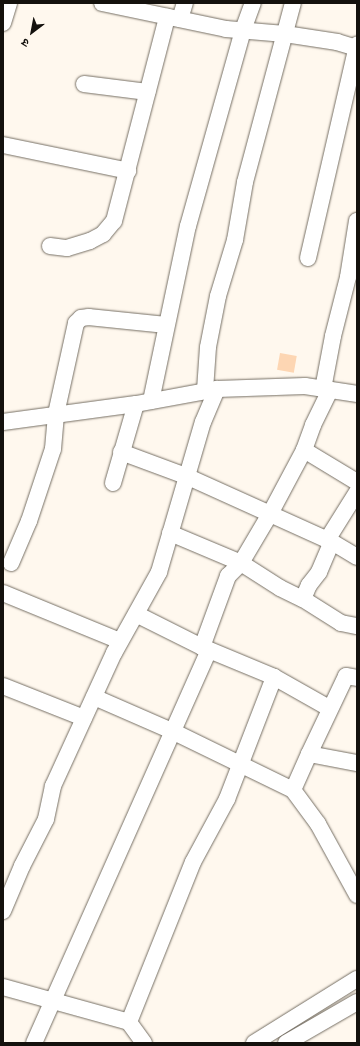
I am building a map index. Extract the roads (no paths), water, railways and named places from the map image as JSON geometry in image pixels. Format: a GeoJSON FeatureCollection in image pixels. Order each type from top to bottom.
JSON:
{"type":"FeatureCollection","features":[{"type":"Feature","properties":{"kind":"street"},"geometry":{"type":"LineString","coordinates":[[3,23],[9,3]]}},
{"type":"Feature","properties":{"kind":"street"},"geometry":{"type":"LineString","coordinates":[[102,3],[122,5],[226,29],[284,34],[337,42],[357,47],[308,258]]}},
{"type":"Feature","properties":{"kind":"street"},"geometry":{"type":"LineString","coordinates":[[50,246],[67,248],[90,241],[103,234],[114,221],[148,92],[174,18],[185,3]]}},
{"type":"Feature","properties":{"kind":"street"},"geometry":{"type":"LineString","coordinates":[[113,482],[121,452],[143,402],[166,324],[188,226],[243,30],[253,3]]}},
{"type":"Feature","properties":{"kind":"street"},"geometry":{"type":"LineString","coordinates":[[3,911],[22,866],[46,819],[54,786],[84,718],[120,641],[159,572],[186,476],[196,448],[211,390],[208,347],[218,296],[235,240],[245,182],[293,3]]}},
{"type":"Feature","properties":{"kind":"street"},"geometry":{"type":"LineString","coordinates":[[84,84],[148,92]]}},
{"type":"Feature","properties":{"kind":"street"},"geometry":{"type":"LineString","coordinates":[[3,145],[128,172]]}},
{"type":"Feature","properties":{"kind":"street"},"geometry":{"type":"LineString","coordinates":[[34,1043],[172,731],[205,648],[228,576],[241,563],[270,514],[304,450],[327,390],[333,336],[348,277],[357,221]]}},
{"type":"Feature","properties":{"kind":"street"},"geometry":{"type":"LineString","coordinates":[[11,563],[29,521],[53,448],[56,414],[73,332],[81,318],[89,317],[166,324]]}},
{"type":"Feature","properties":{"kind":"street"},"geometry":{"type":"LineString","coordinates":[[3,422],[143,402],[211,390],[305,386],[357,394]]}},
{"type":"Feature","properties":{"kind":"street"},"geometry":{"type":"LineString","coordinates":[[304,450],[357,482]]}},
{"type":"Feature","properties":{"kind":"street"},"geometry":{"type":"LineString","coordinates":[[121,452],[186,476],[329,541],[357,557]]}},
{"type":"Feature","properties":{"kind":"street"},"geometry":{"type":"LineString","coordinates":[[304,599],[309,585],[320,572],[329,541],[357,492]]}},
{"type":"Feature","properties":{"kind":"street"},"geometry":{"type":"LineString","coordinates":[[170,533],[241,563],[280,588],[304,599],[341,623],[357,626]]}},
{"type":"Feature","properties":{"kind":"street"},"geometry":{"type":"LineString","coordinates":[[3,593],[120,641]]}},
{"type":"Feature","properties":{"kind":"street"},"geometry":{"type":"LineString","coordinates":[[136,614],[205,648],[274,677],[329,708]]}},
{"type":"Feature","properties":{"kind":"street"},"geometry":{"type":"LineString","coordinates":[[293,790],[329,708],[346,676],[357,678]]}},
{"type":"Feature","properties":{"kind":"street"},"geometry":{"type":"LineString","coordinates":[[129,1022],[193,862],[226,799],[274,677]]}},
{"type":"Feature","properties":{"kind":"street"},"geometry":{"type":"LineString","coordinates":[[3,686],[84,718]]}},
{"type":"Feature","properties":{"kind":"street"},"geometry":{"type":"LineString","coordinates":[[94,697],[172,731],[293,790],[318,824],[357,895]]}},
{"type":"Feature","properties":{"kind":"street"},"geometry":{"type":"LineString","coordinates":[[309,754],[357,763]]}},
{"type":"Feature","properties":{"kind":"street"},"geometry":{"type":"LineString","coordinates":[[254,1043],[357,979]]}},
{"type":"Feature","properties":{"kind":"street"},"geometry":{"type":"LineString","coordinates":[[3,987],[52,1002],[129,1022],[144,1043]]}},
{"type":"Feature","properties":{"kind":"street"},"geometry":{"type":"LineString","coordinates":[[286,1043],[357,1002]]}}]}
